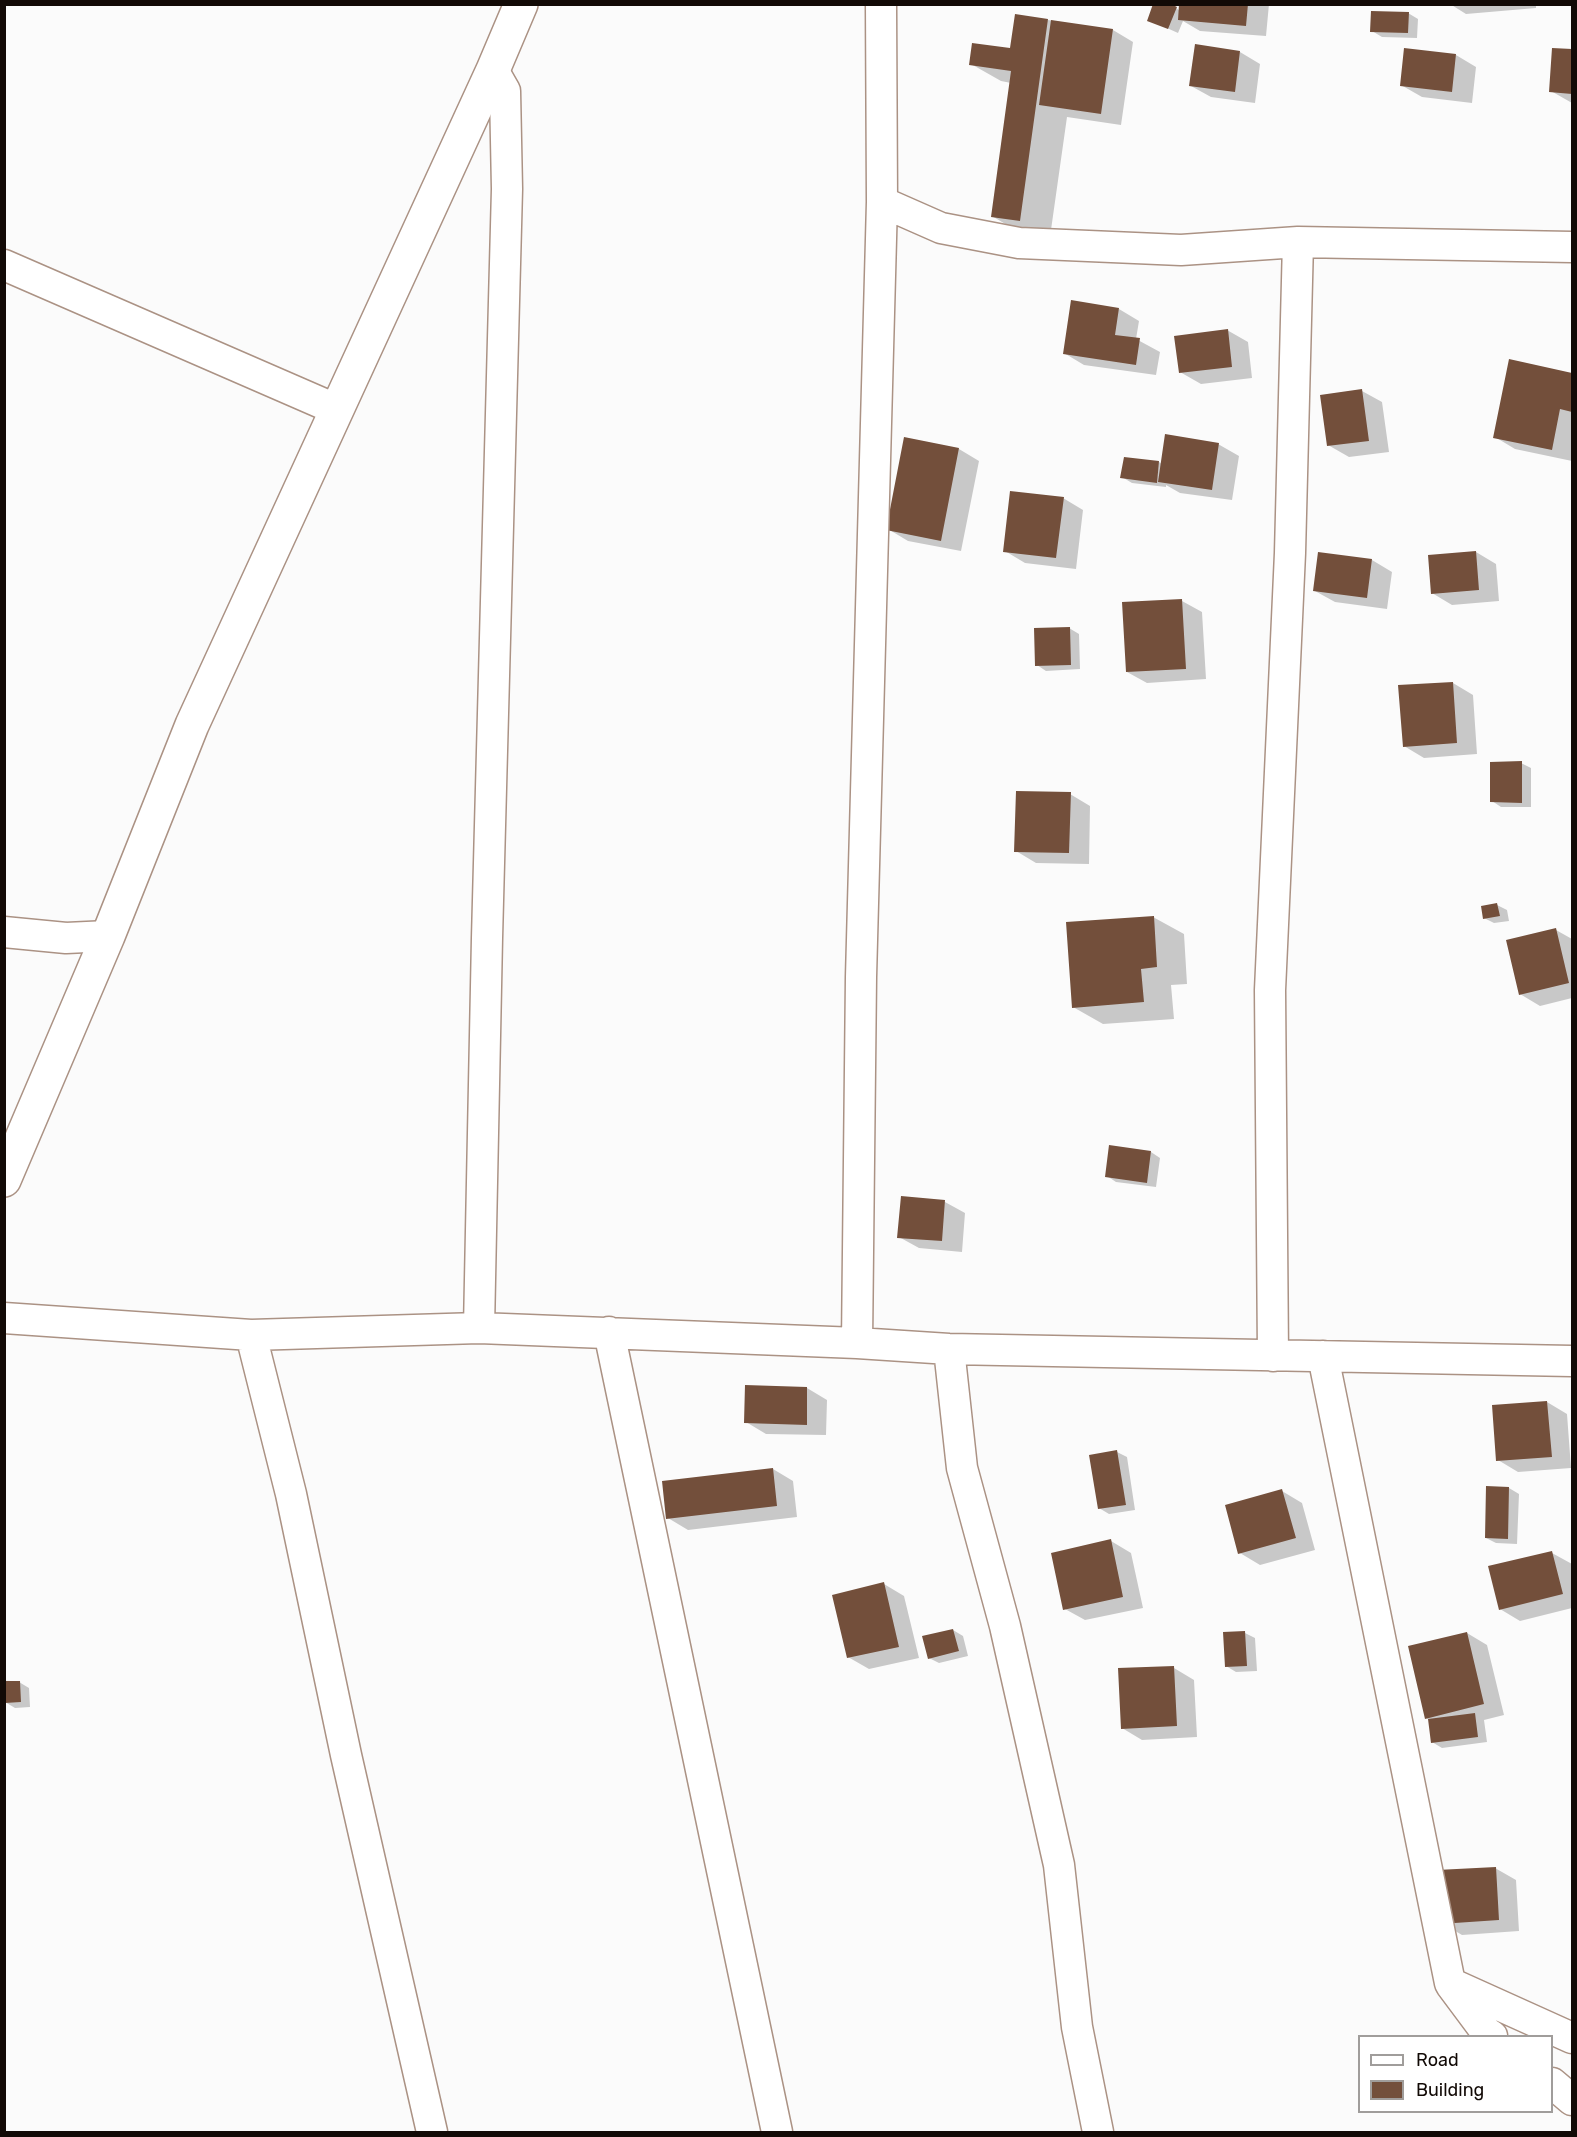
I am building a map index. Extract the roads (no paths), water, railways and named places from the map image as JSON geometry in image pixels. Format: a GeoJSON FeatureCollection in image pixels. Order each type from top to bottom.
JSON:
{"type":"FeatureCollection","features":[{"type":"Feature","properties":{"kind":"street"},"geometry":{"type":"LineString","coordinates":[[4,1180],[108,936],[192,724],[493,70],[521,4]]}},
{"type":"Feature","properties":{"kind":"street"},"geometry":{"type":"LineString","coordinates":[[857,1343],[861,977],[882,202],[881,4]]}},
{"type":"Feature","properties":{"kind":"street"},"geometry":{"type":"LineString","coordinates":[[479,1328],[507,189],[505,91],[493,70]]}},
{"type":"Feature","properties":{"kind":"street"},"geometry":{"type":"LineString","coordinates":[[882,202],[941,228],[1019,243],[1181,250],[1298,242],[1572,247]]}},
{"type":"Feature","properties":{"kind":"street"},"geometry":{"type":"LineString","coordinates":[[1273,1356],[1270,990],[1290,553],[1298,242]]}},
{"type":"Feature","properties":{"kind":"street"},"geometry":{"type":"LineString","coordinates":[[4,265],[333,408],[336,412]]}},
{"type":"Feature","properties":{"kind":"street"},"geometry":{"type":"LineString","coordinates":[[4,932],[66,938],[108,936]]}},
{"type":"Feature","properties":{"kind":"street"},"geometry":{"type":"LineString","coordinates":[[4,1318],[251,1335],[479,1328],[857,1343],[949,1349],[1572,1361]]}},
{"type":"Feature","properties":{"kind":"street"},"geometry":{"type":"LineString","coordinates":[[609,1332],[777,2133]]}},
{"type":"Feature","properties":{"kind":"street"},"geometry":{"type":"LineString","coordinates":[[251,1335],[291,1494],[346,1755],[432,2133]]}},
{"type":"Feature","properties":{"kind":"street"},"geometry":{"type":"LineString","coordinates":[[949,1349],[962,1468],[1005,1626],[1059,1865],[1077,2027],[1098,2133]]}},
{"type":"Feature","properties":{"kind":"street"},"geometry":{"type":"LineString","coordinates":[[1323,1356],[1450,1983],[1490,2035]]}},
{"type":"Feature","properties":{"kind":"street"},"geometry":{"type":"LineString","coordinates":[[1450,1983],[1572,2038]]}},
{"type":"Feature","properties":{"kind":"street"},"geometry":{"type":"LineString","coordinates":[[1553,2085],[1572,2100]]}}]}
